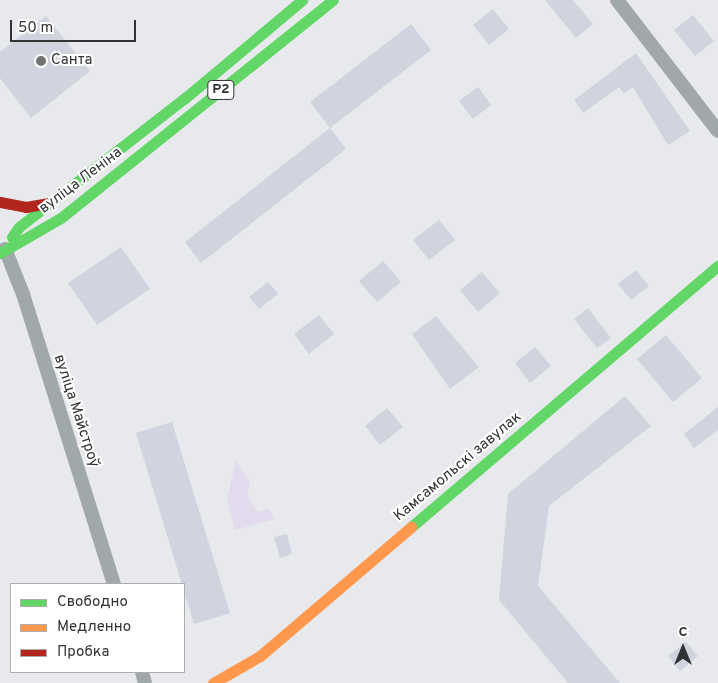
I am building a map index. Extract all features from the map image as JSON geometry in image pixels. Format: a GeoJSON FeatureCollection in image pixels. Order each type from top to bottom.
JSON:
{"type":"FeatureCollection","features":[{"type":"Feature","properties":{"kind":"main road","name":"вуліца Леніна"},"geometry":{"type":"LineString","coordinates":[[2,247],[19,227],[185,98],[302,0]]}},
{"type":"Feature","properties":{"kind":"main road","name":"вуліца Леніна"},"geometry":{"type":"LineString","coordinates":[[2,247],[62,217],[333,0]]}},
{"type":"Feature","properties":{"kind":"main road"},"geometry":{"type":"LineString","coordinates":[[0,202],[26,207],[49,203]]}},
{"type":"Feature","properties":{"kind":"main road","name":"Камсамольскі завулак"},"geometry":{"type":"LineString","coordinates":[[213,683],[260,656],[718,266]]}},
{"type":"Feature","properties":{"kind":"street"},"geometry":{"type":"LineString","coordinates":[[617,0],[718,131]]}},
{"type":"Feature","properties":{"kind":"street","name":"вуліца Майстроў"},"geometry":{"type":"LineString","coordinates":[[2,247],[23,294],[114,583]]}},
{"type":"Feature","properties":{"kind":"shaded area"},"geometry":{"type":"Polygon","coordinates":[[[236,461],[250,482],[247,495],[258,512],[269,509],[275,519],[235,530],[227,498],[236,461]]]}},
{"type":"Feature","properties":{"kind":"building"},"geometry":{"type":"Polygon","coordinates":[[[545,0],[573,0],[593,24],[576,38],[545,0]]]}},
{"type":"Feature","properties":{"kind":"building"},"geometry":{"type":"Polygon","coordinates":[[[493,9],[509,29],[489,45],[473,25],[493,9]]]}},
{"type":"Feature","properties":{"kind":"building"},"geometry":{"type":"Polygon","coordinates":[[[693,15],[714,41],[695,56],[674,30],[693,15]]]}},
{"type":"Feature","properties":{"kind":"building","name":"Санта"},"geometry":{"type":"Polygon","coordinates":[[[46,16],[90,71],[31,118],[0,78],[0,52],[46,16]]]}},
{"type":"Feature","properties":{"kind":"building"},"geometry":{"type":"Polygon","coordinates":[[[411,24],[431,50],[330,128],[310,102],[411,24]]]}},
{"type":"Feature","properties":{"kind":"building"},"geometry":{"type":"Polygon","coordinates":[[[636,53],[690,131],[668,145],[633,87],[624,94],[619,87],[583,113],[574,100],[636,53]]]}},
{"type":"Feature","properties":{"kind":"building"},"geometry":{"type":"Polygon","coordinates":[[[478,87],[491,105],[473,119],[459,101],[478,87]]]}},
{"type":"Feature","properties":{"kind":"building"},"geometry":{"type":"Polygon","coordinates":[[[330,128],[346,149],[201,263],[185,242],[330,128]]]}},
{"type":"Feature","properties":{"kind":"building"},"geometry":{"type":"Polygon","coordinates":[[[439,220],[455,240],[429,260],[413,240],[439,220]]]}},
{"type":"Feature","properties":{"kind":"building"},"geometry":{"type":"Polygon","coordinates":[[[121,247],[150,289],[97,325],[68,283],[121,247]]]}},
{"type":"Feature","properties":{"kind":"building"},"geometry":{"type":"Polygon","coordinates":[[[383,261],[401,282],[377,302],[359,281],[383,261]]]}},
{"type":"Feature","properties":{"kind":"building"},"geometry":{"type":"Polygon","coordinates":[[[636,270],[649,286],[631,300],[618,284],[636,270]]]}},
{"type":"Feature","properties":{"kind":"building"},"geometry":{"type":"Polygon","coordinates":[[[482,272],[500,293],[478,312],[460,290],[482,272]]]}},
{"type":"Feature","properties":{"kind":"building"},"geometry":{"type":"Polygon","coordinates":[[[268,282],[278,294],[259,309],[249,297],[268,282]]]}},
{"type":"Feature","properties":{"kind":"building"},"geometry":{"type":"Polygon","coordinates":[[[588,308],[611,338],[597,348],[574,319],[588,308]]]}},
{"type":"Feature","properties":{"kind":"building"},"geometry":{"type":"Polygon","coordinates":[[[319,315],[334,334],[309,354],[294,334],[319,315]]]}},
{"type":"Feature","properties":{"kind":"building"},"geometry":{"type":"Polygon","coordinates":[[[436,316],[479,367],[450,389],[412,334],[436,316]]]}},
{"type":"Feature","properties":{"kind":"building"},"geometry":{"type":"Polygon","coordinates":[[[666,335],[702,378],[673,402],[637,359],[666,335]]]}},
{"type":"Feature","properties":{"kind":"building"},"geometry":{"type":"Polygon","coordinates":[[[535,347],[551,366],[530,383],[515,363],[535,347]]]}},
{"type":"Feature","properties":{"kind":"building"},"geometry":{"type":"Polygon","coordinates":[[[625,396],[651,426],[549,506],[538,586],[620,683],[568,683],[499,600],[508,494],[625,396]]]}},
{"type":"Feature","properties":{"kind":"building"},"geometry":{"type":"Polygon","coordinates":[[[718,407],[718,430],[694,448],[684,434],[718,407]]]}},
{"type":"Feature","properties":{"kind":"building"},"geometry":{"type":"Polygon","coordinates":[[[387,408],[403,427],[380,445],[365,426],[387,408]]]}},
{"type":"Feature","properties":{"kind":"building"},"geometry":{"type":"Polygon","coordinates":[[[172,422],[230,613],[194,624],[185,594],[185,583],[182,583],[136,433],[172,422]]]}},
{"type":"Feature","properties":{"kind":"building"},"geometry":{"type":"Polygon","coordinates":[[[287,534],[292,554],[280,558],[274,537],[287,534]]]}},
{"type":"Feature","properties":{"kind":"building"},"geometry":{"type":"Polygon","coordinates":[[[686,642],[698,656],[680,671],[668,656],[686,642]]]}},
{"type":"Feature","properties":{"kind":"traffic: fast"},"geometry":{"type":"LineString","coordinates":[[12,237],[19,227],[185,98],[302,0]]}},
{"type":"Feature","properties":{"kind":"traffic: fast"},"geometry":{"type":"LineString","coordinates":[[0,253],[62,217],[333,0]]}},
{"type":"Feature","properties":{"kind":"traffic: fast"},"geometry":{"type":"LineString","coordinates":[[411,527],[718,266]]}},
{"type":"Feature","properties":{"kind":"traffic: slow"},"geometry":{"type":"LineString","coordinates":[[213,683],[260,656],[411,527]]}},
{"type":"Feature","properties":{"kind":"traffic: jam"},"geometry":{"type":"LineString","coordinates":[[0,202],[26,207],[48,203]]}},
{"type":"Feature","properties":{"kind":"place","name":"Санта"},"geometry":{"type":"Point","coordinates":[41,61]}}]}
